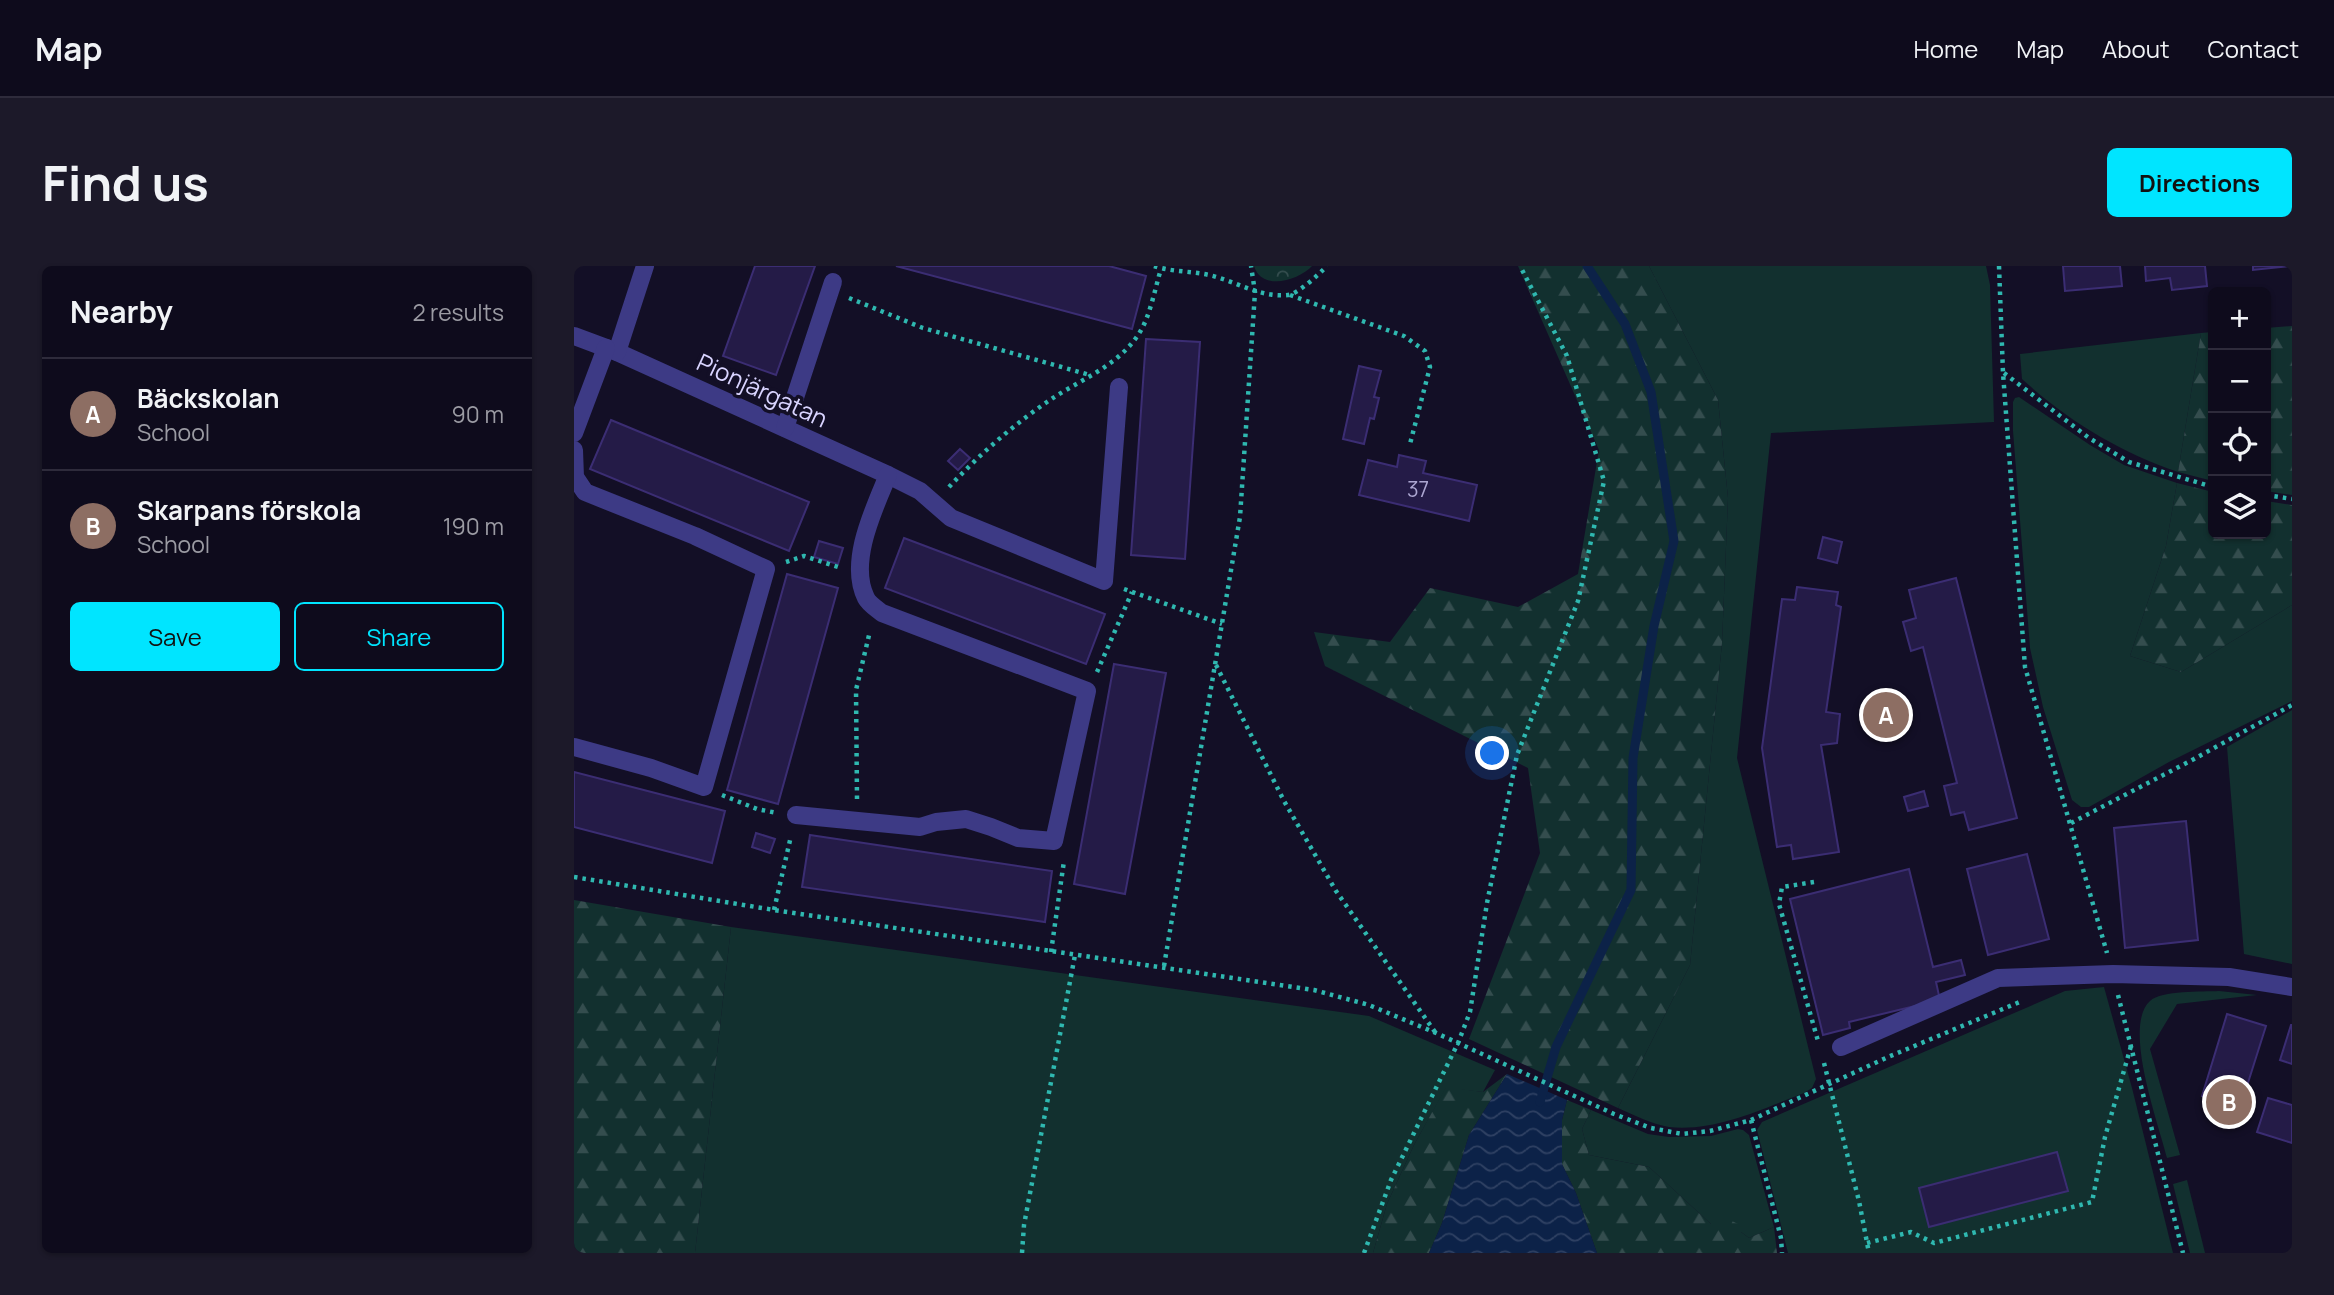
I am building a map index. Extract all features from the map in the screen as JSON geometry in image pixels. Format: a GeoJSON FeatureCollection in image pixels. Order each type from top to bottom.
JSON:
{"type":"FeatureCollection","features":[{"type":"Feature","properties":{"kind":"street"},"geometry":{"type":"LineString","coordinates":[[574,433],[645,266]]}},
{"type":"Feature","properties":{"kind":"street"},"geometry":{"type":"LineString","coordinates":[[785,429],[833,282]]}},
{"type":"Feature","properties":{"kind":"street","name":"Pionjärgatan"},"geometry":{"type":"LineString","coordinates":[[574,337],[611,350],[888,475],[920,491],[951,518],[1104,580]]}},
{"type":"Feature","properties":{"kind":"street"},"geometry":{"type":"LineString","coordinates":[[1104,580],[1119,387]]}},
{"type":"Feature","properties":{"kind":"street"},"geometry":{"type":"LineString","coordinates":[[574,450],[575,477],[585,492],[695,536],[765,569],[704,787],[651,768],[574,747]]}},
{"type":"Feature","properties":{"kind":"street"},"geometry":{"type":"LineString","coordinates":[[796,816],[920,827],[936,822],[966,819],[1018,838],[1054,841],[1087,691],[882,613],[866,600],[860,574],[865,530],[888,475]]}},
{"type":"Feature","properties":{"kind":"street"},"geometry":{"type":"LineString","coordinates":[[1840,1047],[1998,978],[2113,974],[2229,977],[2292,987]]}},
{"type":"Feature","properties":{"kind":"path"},"geometry":{"type":"LineString","coordinates":[[1154,266],[1216,277],[1235,282],[1255,292],[1290,295],[1404,336],[1425,351],[1430,367],[1410,444]]}},
{"type":"Feature","properties":{"kind":"path"},"geometry":{"type":"LineString","coordinates":[[1164,967],[1240,517],[1255,292],[1251,266]]}},
{"type":"Feature","properties":{"kind":"path"},"geometry":{"type":"LineString","coordinates":[[1290,295],[1327,266]]}},
{"type":"Feature","properties":{"kind":"path"},"geometry":{"type":"LineString","coordinates":[[1364,1253],[1391,1180],[1458,1043],[1470,1012],[1517,755],[1578,601],[1604,481],[1567,356],[1520,266]]}},
{"type":"Feature","properties":{"kind":"path"},"geometry":{"type":"LineString","coordinates":[[1999,266],[2003,373],[2025,667],[2132,1044],[2183,1253]]}},
{"type":"Feature","properties":{"kind":"path"},"geometry":{"type":"LineString","coordinates":[[934,503],[1011,430],[1047,401],[1091,376],[1119,355],[1139,335],[1161,268]]}},
{"type":"Feature","properties":{"kind":"path"},"geometry":{"type":"LineString","coordinates":[[833,282],[852,300],[923,328],[1091,376],[1119,387]]}},
{"type":"Feature","properties":{"kind":"path"},"geometry":{"type":"LineString","coordinates":[[2003,373],[2089,438],[2129,462],[2208,486]]}},
{"type":"Feature","properties":{"kind":"path"},"geometry":{"type":"LineString","coordinates":[[2271,496],[2292,499]]}},
{"type":"Feature","properties":{"kind":"path"},"geometry":{"type":"LineString","coordinates":[[765,569],[804,556],[860,574]]}},
{"type":"Feature","properties":{"kind":"path"},"geometry":{"type":"LineString","coordinates":[[1104,580],[1222,624]]}},
{"type":"Feature","properties":{"kind":"path"},"geometry":{"type":"LineString","coordinates":[[1087,691],[1132,592]]}},
{"type":"Feature","properties":{"kind":"path"},"geometry":{"type":"LineString","coordinates":[[858,821],[856,690],[877,608]]}},
{"type":"Feature","properties":{"kind":"path"},"geometry":{"type":"LineString","coordinates":[[1216,665],[1284,801],[1336,891],[1436,1033]]}},
{"type":"Feature","properties":{"kind":"path"},"geometry":{"type":"LineString","coordinates":[[2071,823],[2194,760],[2292,705]]}},
{"type":"Feature","properties":{"kind":"path"},"geometry":{"type":"LineString","coordinates":[[704,787],[757,809],[796,816],[774,910]]}},
{"type":"Feature","properties":{"kind":"path"},"geometry":{"type":"LineString","coordinates":[[1051,952],[1066,844],[1054,841]]}},
{"type":"Feature","properties":{"kind":"path"},"geometry":{"type":"LineString","coordinates":[[574,877],[774,910],[1314,990],[1369,1005],[1614,1114]]}},
{"type":"Feature","properties":{"kind":"path"},"geometry":{"type":"LineString","coordinates":[[1022,1253],[1024,1225],[1075,955]]}},
{"type":"Feature","properties":{"kind":"path"},"geometry":{"type":"LineString","coordinates":[[1867,1242],[1911,1232],[1934,1243],[2092,1202],[2105,1137],[2132,1044]]}},
{"type":"Feature","properties":{"kind":"path"},"geometry":{"type":"LineString","coordinates":[[1751,1120],[1781,1238],[1782,1253]]}},
{"type":"Feature","properties":{"kind":"green space"},"geometry":{"type":"Polygon","coordinates":[[[1254,266],[1312,266],[1299,276],[1272,281],[1258,274],[1254,266]]]}},
{"type":"Feature","properties":{"kind":"green space"},"geometry":{"type":"Polygon","coordinates":[[[1518,266],[1649,266],[1718,400],[1728,498],[1722,643],[1690,965],[1618,1108],[1469,1039],[1540,853],[1528,768],[1325,666],[1314,632],[1390,642],[1430,588],[1518,607],[1578,574],[1599,450],[1518,266]]]}},
{"type":"Feature","properties":{"kind":"green space"},"geometry":{"type":"Polygon","coordinates":[[[1649,266],[1986,266],[1990,285],[1994,422],[1771,433],[1737,758],[1816,1079],[1812,1088],[1804,1093],[1755,1112],[1721,1123],[1686,1128],[1656,1124],[1618,1108],[1690,965],[1722,643],[1728,498],[1718,400],[1649,266]]]}},
{"type":"Feature","properties":{"kind":"green space"},"geometry":{"type":"Polygon","coordinates":[[[2292,326],[2292,495],[2271,492],[2271,328],[2292,326]]]}},
{"type":"Feature","properties":{"kind":"green space"},"geometry":{"type":"Polygon","coordinates":[[[2208,332],[2208,480],[2178,472],[2201,333],[2208,332]]]}},
{"type":"Feature","properties":{"kind":"green space"},"geometry":{"type":"Polygon","coordinates":[[[2201,333],[2178,472],[2136,455],[2096,434],[2076,422],[2022,379],[2020,354],[2201,333]]]}},
{"type":"Feature","properties":{"kind":"green space"},"geometry":{"type":"Polygon","coordinates":[[[2019,397],[2124,465],[2177,483],[2166,546],[2130,656],[2181,672],[2292,605],[2292,701],[2169,762],[2089,807],[2081,807],[2072,800],[2043,707],[2030,648],[2013,431],[2013,402],[2019,397]]]}},
{"type":"Feature","properties":{"kind":"green space"},"geometry":{"type":"Polygon","coordinates":[[[2177,483],[2208,491],[2208,539],[2271,539],[2271,502],[2292,505],[2292,605],[2181,672],[2130,656],[2166,546],[2177,483]]]}},
{"type":"Feature","properties":{"kind":"green space"},"geometry":{"type":"Polygon","coordinates":[[[2292,710],[2292,964],[2244,954],[2227,747],[2292,710]]]}},
{"type":"Feature","properties":{"kind":"green space"},"geometry":{"type":"Polygon","coordinates":[[[574,900],[731,927],[695,1253],[574,1253],[574,900]]]}},
{"type":"Feature","properties":{"kind":"green space"},"geometry":{"type":"Polygon","coordinates":[[[731,927],[1369,1016],[1495,1070],[1483,1092],[1446,1088],[1414,1145],[1387,1204],[1373,1253],[695,1253],[731,927]]]}},
{"type":"Feature","properties":{"kind":"green space"},"geometry":{"type":"Polygon","coordinates":[[[2104,987],[2173,1253],[1788,1253],[1757,1130],[1762,1122],[2065,991],[2104,987]]]}},
{"type":"Feature","properties":{"kind":"green space"},"geometry":{"type":"Polygon","coordinates":[[[2219,991],[2257,995],[2177,1004],[2150,1049],[2180,1155],[2167,1158],[2141,1053],[2142,1014],[2156,997],[2183,992],[2219,991]]]}},
{"type":"Feature","properties":{"kind":"green space"},"geometry":{"type":"Polygon","coordinates":[[[1507,1074],[1469,1135],[1442,1223],[1429,1253],[1373,1253],[1387,1204],[1414,1145],[1446,1087],[1483,1092],[1507,1074]]]}},
{"type":"Feature","properties":{"kind":"green space"},"geometry":{"type":"Polygon","coordinates":[[[1567,1100],[1591,1110],[1582,1129],[1589,1155],[1649,1167],[1711,1224],[1730,1220],[1740,1225],[1741,1232],[1749,1238],[1774,1227],[1777,1253],[1597,1253],[1576,1193],[1562,1164],[1562,1120],[1567,1100]]]}},
{"type":"Feature","properties":{"kind":"green space"},"geometry":{"type":"Polygon","coordinates":[[[1591,1110],[1648,1134],[1669,1137],[1711,1136],[1743,1130],[1749,1135],[1774,1227],[1749,1238],[1741,1232],[1711,1224],[1649,1167],[1589,1155],[1582,1129],[1591,1110]]]}},
{"type":"Feature","properties":{"kind":"green space"},"geometry":{"type":"Polygon","coordinates":[[[2187,1180],[2205,1253],[2190,1253],[2173,1184],[2187,1180]]]}},
{"type":"Feature","properties":{"kind":"water"},"geometry":{"type":"Polygon","coordinates":[[[1507,1074],[1567,1100],[1562,1120],[1562,1164],[1576,1193],[1597,1253],[1429,1253],[1442,1223],[1469,1135],[1507,1074]]]}},
{"type":"Feature","properties":{"kind":"building"},"geometry":{"type":"Polygon","coordinates":[[[755,266],[815,266],[776,375],[723,356],[755,266]]]}},
{"type":"Feature","properties":{"kind":"building"},"geometry":{"type":"Polygon","coordinates":[[[896,266],[1109,266],[1146,276],[1132,329],[896,266]]]}},
{"type":"Feature","properties":{"kind":"building"},"geometry":{"type":"Polygon","coordinates":[[[2063,266],[2120,266],[2122,286],[2065,291],[2063,266]]]}},
{"type":"Feature","properties":{"kind":"building"},"geometry":{"type":"Polygon","coordinates":[[[2145,266],[2205,266],[2207,286],[2172,290],[2170,278],[2146,281],[2145,266]]]}},
{"type":"Feature","properties":{"kind":"building"},"geometry":{"type":"Polygon","coordinates":[[[2253,266],[2290,266],[2253,270],[2253,266]]]}},
{"type":"Feature","properties":{"kind":"building"},"geometry":{"type":"Polygon","coordinates":[[[1146,339],[1200,342],[1185,559],[1131,555],[1146,339]]]}},
{"type":"Feature","properties":{"kind":"building"},"geometry":{"type":"Polygon","coordinates":[[[1359,366],[1381,371],[1374,397],[1379,398],[1374,419],[1370,418],[1364,444],[1343,439],[1359,366]]]}},
{"type":"Feature","properties":{"kind":"building"},"geometry":{"type":"Polygon","coordinates":[[[611,420],[809,502],[789,551],[590,469],[611,420]]]}},
{"type":"Feature","properties":{"kind":"building"},"geometry":{"type":"Polygon","coordinates":[[[960,449],[970,458],[958,470],[948,461],[960,449]]]}},
{"type":"Feature","properties":{"kind":"building"},"geometry":{"type":"Polygon","coordinates":[[[1399,455],[1426,461],[1423,473],[1477,485],[1469,521],[1359,495],[1368,460],[1397,467],[1399,455]]]}},
{"type":"Feature","properties":{"kind":"building"},"geometry":{"type":"Polygon","coordinates":[[[1823,537],[1842,542],[1837,563],[1818,558],[1823,537]]]}},
{"type":"Feature","properties":{"kind":"building"},"geometry":{"type":"Polygon","coordinates":[[[904,538],[1105,614],[1086,664],[885,588],[904,538]]]}},
{"type":"Feature","properties":{"kind":"building"},"geometry":{"type":"Polygon","coordinates":[[[819,541],[843,548],[838,564],[814,557],[819,541]]]}},
{"type":"Feature","properties":{"kind":"building"},"geometry":{"type":"Polygon","coordinates":[[[787,574],[838,588],[778,804],[727,790],[787,574]]]}},
{"type":"Feature","properties":{"kind":"building"},"geometry":{"type":"Polygon","coordinates":[[[1956,578],[2017,818],[1969,830],[1964,812],[1951,815],[1944,786],[1957,783],[1923,647],[1911,651],[1903,622],[1916,618],[1909,590],[1956,578]]]}},
{"type":"Feature","properties":{"kind":"building"},"geometry":{"type":"Polygon","coordinates":[[[1797,587],[1838,592],[1836,605],[1841,607],[1826,712],[1840,714],[1837,743],[1821,745],[1839,852],[1793,859],[1791,845],[1777,847],[1762,748],[1782,599],[1795,600],[1797,587]]]}},
{"type":"Feature","properties":{"kind":"building"},"geometry":{"type":"Polygon","coordinates":[[[1114,664],[1166,673],[1125,894],[1074,884],[1114,664]]]}},
{"type":"Feature","properties":{"kind":"building"},"geometry":{"type":"Polygon","coordinates":[[[574,772],[725,811],[712,863],[574,827],[574,772]]]}},
{"type":"Feature","properties":{"kind":"building"},"geometry":{"type":"Polygon","coordinates":[[[1924,791],[1928,806],[1908,811],[1904,797],[1924,791]]]}},
{"type":"Feature","properties":{"kind":"building"},"geometry":{"type":"Polygon","coordinates":[[[2186,821],[2198,940],[2125,948],[2114,828],[2186,821]]]}},
{"type":"Feature","properties":{"kind":"building"},"geometry":{"type":"Polygon","coordinates":[[[756,833],[775,839],[770,853],[752,847],[756,833]]]}},
{"type":"Feature","properties":{"kind":"building"},"geometry":{"type":"Polygon","coordinates":[[[810,835],[1052,871],[1045,922],[802,887],[810,835]]]}},
{"type":"Feature","properties":{"kind":"building"},"geometry":{"type":"Polygon","coordinates":[[[2027,854],[2049,939],[1988,955],[1967,869],[2027,854]]]}},
{"type":"Feature","properties":{"kind":"building"},"geometry":{"type":"Polygon","coordinates":[[[1909,869],[1933,967],[1961,960],[1965,975],[1936,982],[1940,1000],[1849,1022],[1850,1028],[1823,1035],[1790,899],[1909,869]]]}},
{"type":"Feature","properties":{"kind":"building"},"geometry":{"type":"Polygon","coordinates":[[[2227,1014],[2266,1026],[2240,1108],[2202,1096],[2227,1014]]]}},
{"type":"Feature","properties":{"kind":"building"},"geometry":{"type":"Polygon","coordinates":[[[2292,1025],[2292,1064],[2280,1060],[2292,1025]]]}},
{"type":"Feature","properties":{"kind":"building"},"geometry":{"type":"Polygon","coordinates":[[[2268,1098],[2292,1105],[2292,1143],[2257,1132],[2268,1098]]]}},
{"type":"Feature","properties":{"kind":"building"},"geometry":{"type":"Polygon","coordinates":[[[2057,1152],[2068,1191],[1929,1227],[1919,1188],[2057,1152]]]}},
{"type":"Feature","properties":{"kind":"waterway"},"geometry":{"type":"LineString","coordinates":[[1540,1102],[1556,1047],[1631,890],[1633,758],[1654,626],[1674,541],[1651,392],[1625,324],[1587,266]]}},
{"type":"Feature","properties":{"kind":"place","name":"Bäckskolan"},"geometry":{"type":"Point","coordinates":[1886,715]}},
{"type":"Feature","properties":{"kind":"place","name":"Skarpans förskola"},"geometry":{"type":"Point","coordinates":[2229,1102]}}]}
